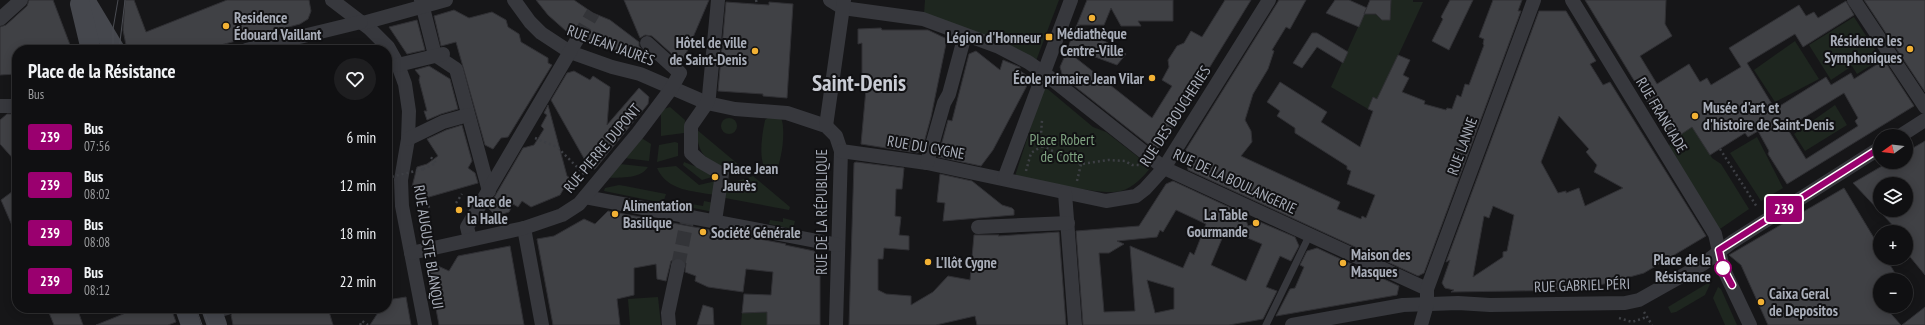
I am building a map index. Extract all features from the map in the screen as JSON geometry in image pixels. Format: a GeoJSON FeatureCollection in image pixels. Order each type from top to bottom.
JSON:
{"type":"FeatureCollection","features":[{"type":"Feature","properties":{"kind":"street"},"geometry":{"type":"LineString","coordinates":[[0,19],[21,0]]}},
{"type":"Feature","properties":{"kind":"street"},"geometry":{"type":"LineString","coordinates":[[79,0],[90,45]]}},
{"type":"Feature","properties":{"kind":"street"},"geometry":{"type":"LineString","coordinates":[[85,0],[112,45]]}},
{"type":"Feature","properties":{"kind":"street","name":"RUE AUGUSTE BLANQUI"},"geometry":{"type":"LineString","coordinates":[[332,0],[373,31],[385,45]]}},
{"type":"Feature","properties":{"kind":"street"},"geometry":{"type":"LineString","coordinates":[[267,45],[362,23],[422,3],[446,0]]}},
{"type":"Feature","properties":{"kind":"street","name":"RUE JEAN JAURÈS"},"geometry":{"type":"LineString","coordinates":[[514,0],[530,22],[541,33],[570,52],[612,67],[640,74],[671,89],[707,103],[735,109],[788,113],[826,126]]}},
{"type":"Feature","properties":{"kind":"street"},"geometry":{"type":"LineString","coordinates":[[715,221],[722,174],[701,162],[691,153],[691,126],[707,103],[709,96],[718,0]]}},
{"type":"Feature","properties":{"kind":"street"},"geometry":{"type":"LineString","coordinates":[[826,126],[844,4],[830,0]]}},
{"type":"Feature","properties":{"kind":"street"},"geometry":{"type":"LineString","coordinates":[[1004,179],[1071,0]]}},
{"type":"Feature","properties":{"kind":"street","name":"RUE DES BOUCHERIES"},"geometry":{"type":"LineString","coordinates":[[1065,193],[1106,201],[1136,196],[1145,189],[1164,168],[1269,0]]}},
{"type":"Feature","properties":{"kind":"street","name":"RUE LANNE"},"geometry":{"type":"LineString","coordinates":[[1421,325],[1427,304],[1427,289],[1534,0]]}},
{"type":"Feature","properties":{"kind":"street","name":"RUE FRANCIADE"},"geometry":{"type":"LineString","coordinates":[[1572,0],[1715,234],[1723,268],[1750,325]]}},
{"type":"Feature","properties":{"kind":"street"},"geometry":{"type":"LineString","coordinates":[[1854,0],[1925,108]]}},
{"type":"Feature","properties":{"kind":"street"},"geometry":{"type":"LineString","coordinates":[[422,3],[440,55],[456,69],[489,191]]}},
{"type":"Feature","properties":{"kind":"street","name":"RUE DE LA BOULANGERIE"},"geometry":{"type":"LineString","coordinates":[[844,4],[923,19],[998,47],[1028,62],[1044,73],[1164,168],[1427,289]]}},
{"type":"Feature","properties":{"kind":"street"},"geometry":{"type":"LineString","coordinates":[[927,164],[944,104],[949,94],[965,35]]}},
{"type":"Feature","properties":{"kind":"street"},"geometry":{"type":"LineString","coordinates":[[470,239],[467,227],[578,38]]}},
{"type":"Feature","properties":{"kind":"street","name":"RUE PIERRE DUPONT"},"geometry":{"type":"LineString","coordinates":[[411,253],[524,228],[562,215],[579,204],[638,133],[671,89],[680,73],[647,43]]}},
{"type":"Feature","properties":{"kind":"street","name":"RUE AUGUSTE BLANQUI"},"geometry":{"type":"LineString","coordinates":[[392,55],[398,65],[405,84],[409,111],[408,139],[401,180],[402,206],[425,325]]}},
{"type":"Feature","properties":{"kind":"street"},"geometry":{"type":"LineString","coordinates":[[398,65],[440,55]]}},
{"type":"Feature","properties":{"kind":"street"},"geometry":{"type":"LineString","coordinates":[[0,106],[12,106]]}},
{"type":"Feature","properties":{"kind":"street"},"geometry":{"type":"LineString","coordinates":[[408,139],[443,122],[468,115]]}},
{"type":"Feature","properties":{"kind":"street"},"geometry":{"type":"LineString","coordinates":[[1911,129],[1925,120]]}},
{"type":"Feature","properties":{"kind":"street","name":"RUE DE LA RÉPUBLIQUE"},"geometry":{"type":"LineString","coordinates":[[826,126],[836,136],[841,151],[836,325]]}},
{"type":"Feature","properties":{"kind":"street","name":"RUE DU CYGNE"},"geometry":{"type":"LineString","coordinates":[[841,151],[927,164],[1065,193]]}},
{"type":"Feature","properties":{"kind":"street","name":"RUE GABRIEL PÉRI"},"geometry":{"type":"LineString","coordinates":[[1292,325],[1385,308],[1427,304],[1618,303],[1639,300],[1703,264],[1719,250],[1873,152]]}},
{"type":"Feature","properties":{"kind":"street"},"geometry":{"type":"LineString","coordinates":[[1065,193],[1075,325]]}},
{"type":"Feature","properties":{"kind":"street"},"geometry":{"type":"LineString","coordinates":[[585,197],[838,244]]}},
{"type":"Feature","properties":{"kind":"street"},"geometry":{"type":"LineString","coordinates":[[978,227],[1068,223]]}},
{"type":"Feature","properties":{"kind":"street"},"geometry":{"type":"LineString","coordinates":[[524,228],[542,325]]}},
{"type":"Feature","properties":{"kind":"street"},"geometry":{"type":"LineString","coordinates":[[669,325],[668,313],[678,266]]}},
{"type":"Feature","properties":{"kind":"street"},"geometry":{"type":"LineString","coordinates":[[187,313],[191,325]]}},
{"type":"Feature","properties":{"kind":"lane"},"geometry":{"type":"LineString","coordinates":[[1266,325],[1310,234]]}},
{"type":"Feature","properties":{"kind":"path"},"geometry":{"type":"LineString","coordinates":[[756,0],[757,4]]}},
{"type":"Feature","properties":{"kind":"path"},"geometry":{"type":"LineString","coordinates":[[1042,146],[1041,135],[1043,115]]}},
{"type":"Feature","properties":{"kind":"path"},"geometry":{"type":"LineString","coordinates":[[523,134],[557,147],[594,186]]}},
{"type":"Feature","properties":{"kind":"path"},"geometry":{"type":"LineString","coordinates":[[1031,153],[1042,146]]}},
{"type":"Feature","properties":{"kind":"path"},"geometry":{"type":"LineString","coordinates":[[1042,146],[1081,164],[1108,160],[1125,161],[1132,165],[1144,165]]}},
{"type":"Feature","properties":{"kind":"path"},"geometry":{"type":"LineString","coordinates":[[1720,149],[1757,207]]}},
{"type":"Feature","properties":{"kind":"path"},"geometry":{"type":"LineString","coordinates":[[392,177],[423,169],[436,163],[429,155]]}},
{"type":"Feature","properties":{"kind":"path"},"geometry":{"type":"LineString","coordinates":[[456,203],[462,194]]}},
{"type":"Feature","properties":{"kind":"path"},"geometry":{"type":"LineString","coordinates":[[360,325],[362,321],[368,325]]}},
{"type":"Feature","properties":{"kind":"green space"},"geometry":{"type":"Polygon","coordinates":[[[925,0],[1059,0],[1036,61],[924,14],[925,0]]]}},
{"type":"Feature","properties":{"kind":"green space"},"geometry":{"type":"Polygon","coordinates":[[[1391,0],[1413,0],[1413,2],[1423,2],[1378,99],[1373,97],[1368,109],[1331,87],[1364,14],[1391,15],[1391,0]]]}},
{"type":"Feature","properties":{"kind":"green space"},"geometry":{"type":"Polygon","coordinates":[[[1854,17],[1881,59],[1857,74],[1852,66],[1831,80],[1809,45],[1854,17]]]}},
{"type":"Feature","properties":{"kind":"green space"},"geometry":{"type":"Polygon","coordinates":[[[1795,41],[1819,79],[1775,102],[1754,70],[1795,41]]]}},
{"type":"Feature","properties":{"kind":"green space","name":"Place Robert de Cotte"},"geometry":{"type":"Polygon","coordinates":[[[1044,86],[1093,127],[1106,132],[1151,167],[1142,178],[1130,187],[1121,191],[1112,192],[1085,190],[1015,176],[1044,86]]]}},
{"type":"Feature","properties":{"kind":"green space"},"geometry":{"type":"Polygon","coordinates":[[[1835,105],[1847,125],[1805,151],[1794,134],[1835,105]]]}},
{"type":"Feature","properties":{"kind":"green space"},"geometry":{"type":"Polygon","coordinates":[[[670,107],[685,120],[684,133],[661,136],[661,110],[670,107]]]}},
{"type":"Feature","properties":{"kind":"green space"},"geometry":{"type":"Polygon","coordinates":[[[770,116],[781,118],[783,129],[782,152],[776,171],[766,171],[761,153],[765,120],[770,116]]]}},
{"type":"Feature","properties":{"kind":"green space"},"geometry":{"type":"Polygon","coordinates":[[[726,118],[732,118],[737,123],[735,132],[732,134],[726,134],[721,129],[721,123],[726,118]]]}},
{"type":"Feature","properties":{"kind":"green space"},"geometry":{"type":"Polygon","coordinates":[[[1691,122],[1712,158],[1721,164],[1749,209],[1717,231],[1666,147],[1677,140],[1673,133],[1691,122]]]}},
{"type":"Feature","properties":{"kind":"green space"},"geometry":{"type":"Polygon","coordinates":[[[696,129],[745,170],[733,173],[706,158],[702,153],[697,139],[696,129]]]}},
{"type":"Feature","properties":{"kind":"green space"},"geometry":{"type":"Polygon","coordinates":[[[640,137],[651,144],[649,161],[624,158],[640,137]]]}},
{"type":"Feature","properties":{"kind":"green space"},"geometry":{"type":"Polygon","coordinates":[[[1757,137],[1783,188],[1761,201],[1730,153],[1757,137]]]}},
{"type":"Feature","properties":{"kind":"green space"},"geometry":{"type":"Polygon","coordinates":[[[675,142],[678,143],[678,156],[657,162],[659,145],[675,142]]]}},
{"type":"Feature","properties":{"kind":"green space"},"geometry":{"type":"Polygon","coordinates":[[[684,162],[712,173],[712,177],[702,180],[683,165],[684,162]]]}},
{"type":"Feature","properties":{"kind":"green space"},"geometry":{"type":"Polygon","coordinates":[[[620,164],[648,167],[640,174],[609,178],[620,164]]]}},
{"type":"Feature","properties":{"kind":"green space"},"geometry":{"type":"Polygon","coordinates":[[[676,166],[699,185],[716,181],[715,195],[690,191],[674,186],[661,176],[657,168],[676,166]]]}},
{"type":"Feature","properties":{"kind":"green space"},"geometry":{"type":"Polygon","coordinates":[[[753,176],[790,207],[789,210],[725,198],[728,188],[734,182],[753,176]]]}},
{"type":"Feature","properties":{"kind":"green space"},"geometry":{"type":"Polygon","coordinates":[[[619,185],[666,194],[663,203],[604,191],[605,188],[619,185]]]}},
{"type":"Feature","properties":{"kind":"green space"},"geometry":{"type":"Polygon","coordinates":[[[675,201],[703,206],[704,201],[714,203],[713,212],[674,204],[675,201]]]}},
{"type":"Feature","properties":{"kind":"green space"},"geometry":{"type":"Polygon","coordinates":[[[783,218],[795,221],[793,229],[769,224],[770,220],[783,222],[783,218]]]}},
{"type":"Feature","properties":{"kind":"green space"},"geometry":{"type":"Polygon","coordinates":[[[1708,283],[1710,284],[1705,295],[1676,312],[1671,313],[1668,307],[1708,283]]]}},
{"type":"Feature","properties":{"kind":"green space"},"geometry":{"type":"Polygon","coordinates":[[[1718,287],[1721,289],[1737,325],[1725,325],[1713,298],[1718,287]]]}},
{"type":"Feature","properties":{"kind":"green space"},"geometry":{"type":"Polygon","coordinates":[[[658,297],[661,325],[630,325],[628,299],[658,297]]]}},
{"type":"Feature","properties":{"kind":"green space"},"geometry":{"type":"Polygon","coordinates":[[[774,312],[767,325],[741,325],[742,313],[774,312]]]}},
{"type":"Feature","properties":{"kind":"building"},"geometry":{"type":"Polygon","coordinates":[[[29,0],[53,0],[70,45],[12,45],[12,74],[0,75],[0,27],[6,25],[27,6],[29,0]]]}},
{"type":"Feature","properties":{"kind":"building","name":"Residence Édouard Vaillant"},"geometry":{"type":"Polygon","coordinates":[[[125,0],[134,0],[146,32],[227,0],[309,0],[311,11],[308,19],[300,24],[221,45],[126,45],[123,30],[125,0]]]}},
{"type":"Feature","properties":{"kind":"building"},"geometry":{"type":"Polygon","coordinates":[[[536,0],[574,0],[593,13],[610,20],[639,42],[639,46],[645,53],[617,52],[585,42],[586,38],[583,31],[578,30],[571,34],[566,31],[548,15],[536,0]]]}},
{"type":"Feature","properties":{"kind":"building"},"geometry":{"type":"Polygon","coordinates":[[[624,0],[709,0],[682,63],[652,36],[645,35],[640,38],[624,0]]]}},
{"type":"Feature","properties":{"kind":"building"},"geometry":{"type":"Polygon","coordinates":[[[1087,0],[1173,0],[1173,21],[1138,21],[1141,26],[1121,26],[1111,8],[1104,25],[1078,25],[1126,54],[1117,65],[1068,47],[1087,0]]]}},
{"type":"Feature","properties":{"kind":"building"},"geometry":{"type":"Polygon","coordinates":[[[1225,0],[1251,0],[1160,148],[1154,149],[1063,77],[1060,67],[1067,51],[1152,118],[1172,86],[1162,80],[1169,67],[1168,60],[1177,46],[1184,43],[1191,31],[1202,37],[1225,0]]]}},
{"type":"Feature","properties":{"kind":"building"},"geometry":{"type":"Polygon","coordinates":[[[1279,0],[1306,0],[1290,29],[1286,27],[1272,50],[1274,51],[1268,69],[1253,94],[1245,120],[1251,131],[1252,142],[1241,156],[1340,202],[1337,209],[1361,219],[1362,216],[1366,218],[1375,195],[1347,184],[1351,171],[1347,169],[1347,166],[1295,133],[1295,128],[1277,116],[1280,111],[1267,102],[1280,82],[1327,112],[1321,122],[1360,147],[1373,111],[1368,109],[1373,97],[1377,99],[1398,55],[1410,60],[1403,75],[1409,78],[1402,92],[1425,101],[1424,104],[1446,110],[1447,108],[1452,109],[1457,95],[1461,97],[1465,84],[1469,85],[1484,45],[1484,39],[1479,37],[1493,0],[1522,0],[1518,11],[1521,11],[1424,273],[1418,276],[1188,170],[1185,151],[1279,0]]]}},
{"type":"Feature","properties":{"kind":"building"},"geometry":{"type":"Polygon","coordinates":[[[1335,0],[1349,0],[1367,8],[1359,27],[1326,13],[1335,0]]]}},
{"type":"Feature","properties":{"kind":"building"},"geometry":{"type":"Polygon","coordinates":[[[1370,0],[1391,0],[1390,20],[1382,20],[1376,14],[1364,14],[1370,0]]]}},
{"type":"Feature","properties":{"kind":"building"},"geometry":{"type":"Polygon","coordinates":[[[1450,0],[1473,0],[1449,50],[1432,41],[1443,19],[1441,17],[1450,0]]]}},
{"type":"Feature","properties":{"kind":"building"},"geometry":{"type":"Polygon","coordinates":[[[1585,0],[1666,0],[1665,24],[1672,36],[1640,56],[1657,84],[1689,64],[1700,82],[1707,78],[1711,85],[1741,67],[1729,48],[1799,5],[1806,16],[1814,12],[1818,18],[1846,1],[1854,15],[1803,47],[1795,34],[1747,63],[1775,109],[1826,77],[1831,85],[1851,73],[1854,79],[1884,60],[1914,106],[1877,129],[1873,129],[1873,131],[1787,184],[1768,154],[1769,151],[1758,131],[1748,137],[1745,133],[1710,155],[1692,127],[1671,141],[1585,0]],[[1844,93],[1787,128],[1806,159],[1858,126],[1855,121],[1858,118],[1844,93]]]}},
{"type":"Feature","properties":{"kind":"building","name":"Résidence les Symphoniques"},"geometry":{"type":"Polygon","coordinates":[[[1864,0],[1925,0],[1925,92],[1864,0]]]}},
{"type":"Feature","properties":{"kind":"building","name":"Hôtel de ville de Saint-Denis"},"geometry":{"type":"Polygon","coordinates":[[[726,2],[769,5],[769,2],[793,4],[787,98],[763,96],[763,94],[718,91],[726,2]]]}},
{"type":"Feature","properties":{"kind":"building"},"geometry":{"type":"Polygon","coordinates":[[[454,10],[469,18],[492,12],[506,20],[508,27],[519,34],[521,42],[548,58],[548,63],[552,65],[508,137],[501,138],[493,149],[485,145],[456,42],[441,46],[434,16],[454,10]]]}},
{"type":"Feature","properties":{"kind":"building"},"geometry":{"type":"Polygon","coordinates":[[[1539,11],[1566,11],[1596,61],[1590,64],[1603,85],[1610,82],[1706,236],[1644,273],[1582,290],[1451,292],[1454,290],[1445,288],[1442,283],[1450,260],[1446,262],[1539,11]],[[1559,116],[1541,162],[1558,193],[1566,191],[1566,193],[1579,188],[1585,206],[1623,188],[1594,172],[1597,165],[1586,152],[1589,149],[1559,116]],[[1493,206],[1489,218],[1484,216],[1473,277],[1503,257],[1503,252],[1507,251],[1514,215],[1493,206]]]}},
{"type":"Feature","properties":{"kind":"building"},"geometry":{"type":"Polygon","coordinates":[[[417,20],[425,50],[407,54],[389,27],[417,20]]]}},
{"type":"Feature","properties":{"kind":"building"},"geometry":{"type":"Polygon","coordinates":[[[881,28],[882,30],[928,30],[947,39],[931,117],[922,150],[917,153],[861,144],[866,89],[862,89],[862,43],[858,44],[858,29],[881,28]]]}},
{"type":"Feature","properties":{"kind":"building"},"geometry":{"type":"Polygon","coordinates":[[[1312,33],[1317,33],[1348,52],[1343,63],[1317,47],[1302,68],[1293,63],[1312,33]]]}},
{"type":"Feature","properties":{"kind":"building"},"geometry":{"type":"Polygon","coordinates":[[[976,51],[1000,70],[1003,60],[1020,67],[1020,71],[1031,78],[993,150],[981,166],[938,157],[948,120],[952,121],[969,54],[976,51]]]}},
{"type":"Feature","properties":{"kind":"building"},"geometry":{"type":"Polygon","coordinates":[[[429,66],[450,79],[458,109],[427,120],[424,111],[427,111],[419,80],[420,76],[415,70],[429,66]]]}},
{"type":"Feature","properties":{"kind":"building"},"geometry":{"type":"Polygon","coordinates":[[[574,71],[590,80],[593,76],[610,87],[607,125],[639,88],[649,97],[648,104],[595,169],[590,169],[551,100],[567,73],[574,71]]]}},
{"type":"Feature","properties":{"kind":"building"},"geometry":{"type":"Polygon","coordinates":[[[548,105],[567,176],[570,178],[560,195],[531,207],[522,201],[518,207],[513,204],[509,212],[496,216],[488,208],[523,148],[534,145],[544,129],[541,126],[547,115],[544,113],[548,105]]]}},
{"type":"Feature","properties":{"kind":"building"},"geometry":{"type":"Polygon","coordinates":[[[7,114],[12,114],[12,157],[0,144],[0,120],[7,114]]]}},
{"type":"Feature","properties":{"kind":"building"},"geometry":{"type":"Polygon","coordinates":[[[462,125],[472,161],[468,168],[475,173],[478,183],[422,199],[420,192],[412,187],[417,167],[427,164],[438,156],[427,139],[446,130],[462,125]]]}},
{"type":"Feature","properties":{"kind":"building"},"geometry":{"type":"Polygon","coordinates":[[[1925,141],[1925,275],[1913,260],[1913,225],[1892,225],[1885,217],[1913,217],[1913,177],[1873,177],[1873,204],[1853,183],[1877,169],[1913,169],[1913,148],[1925,141]]]}},
{"type":"Feature","properties":{"kind":"building"},"geometry":{"type":"Polygon","coordinates":[[[854,163],[904,168],[902,189],[896,189],[895,216],[901,217],[899,235],[909,236],[909,250],[884,248],[883,259],[878,259],[878,290],[886,294],[911,296],[911,305],[933,292],[948,276],[970,280],[974,235],[999,235],[998,236],[1059,232],[1066,325],[977,325],[975,316],[936,325],[849,325],[854,163]]]}},
{"type":"Feature","properties":{"kind":"building"},"geometry":{"type":"Polygon","coordinates":[[[940,174],[972,181],[1002,205],[1012,208],[1014,210],[1014,215],[943,221],[945,203],[937,202],[940,174]]]}},
{"type":"Feature","properties":{"kind":"building"},"geometry":{"type":"Polygon","coordinates":[[[1173,181],[1244,214],[1248,226],[1260,222],[1295,237],[1299,246],[1291,261],[1280,256],[1266,287],[1277,291],[1263,319],[1229,325],[1083,325],[1076,231],[1139,226],[1166,184],[1173,181]],[[1176,210],[1163,232],[1160,230],[1157,237],[1117,241],[1124,244],[1109,253],[1099,253],[1104,312],[1135,311],[1130,246],[1183,268],[1190,252],[1194,255],[1206,224],[1176,210]],[[1226,229],[1211,265],[1246,281],[1262,244],[1226,229]],[[1147,280],[1155,313],[1174,309],[1174,288],[1147,280]]]}},
{"type":"Feature","properties":{"kind":"building"},"geometry":{"type":"Polygon","coordinates":[[[1844,188],[1873,236],[1873,265],[1890,265],[1895,273],[1873,273],[1873,313],[1890,313],[1901,325],[1768,325],[1741,265],[1729,255],[1844,188]]]}},
{"type":"Feature","properties":{"kind":"building"},"geometry":{"type":"Polygon","coordinates":[[[12,192],[12,225],[1,200],[12,192]]]}},
{"type":"Feature","properties":{"kind":"building"},"geometry":{"type":"Polygon","coordinates":[[[608,211],[786,244],[785,245],[814,251],[820,258],[820,325],[767,325],[767,312],[742,313],[744,294],[771,295],[773,272],[746,269],[743,292],[708,287],[695,281],[696,276],[685,272],[686,263],[679,258],[671,261],[666,281],[657,279],[656,264],[634,268],[634,295],[617,299],[620,325],[553,325],[537,239],[554,236],[584,219],[595,224],[608,211]]]}},
{"type":"Feature","properties":{"kind":"building"},"geometry":{"type":"Polygon","coordinates":[[[510,246],[524,325],[439,325],[427,261],[449,271],[458,256],[510,246]]]}},
{"type":"Feature","properties":{"kind":"building"},"geometry":{"type":"Polygon","coordinates":[[[1317,248],[1399,286],[1397,295],[1276,316],[1290,289],[1295,288],[1304,267],[1300,265],[1307,251],[1317,248]]]}},
{"type":"Feature","properties":{"kind":"building"},"geometry":{"type":"Polygon","coordinates":[[[406,297],[411,325],[370,325],[378,313],[392,313],[392,299],[406,297]]]}},
{"type":"Feature","properties":{"kind":"building"},"geometry":{"type":"Polygon","coordinates":[[[703,305],[713,308],[714,325],[697,325],[703,305]]]}},
{"type":"Feature","properties":{"kind":"building"},"geometry":{"type":"Polygon","coordinates":[[[1925,307],[1925,325],[1902,325],[1925,307]]]}},
{"type":"Feature","properties":{"kind":"building"},"geometry":{"type":"Polygon","coordinates":[[[49,313],[79,313],[83,325],[54,325],[49,313]]]}},
{"type":"Feature","properties":{"kind":"building"},"geometry":{"type":"Polygon","coordinates":[[[126,313],[173,313],[176,322],[168,325],[96,325],[126,313]]]}},
{"type":"Feature","properties":{"kind":"building"},"geometry":{"type":"Polygon","coordinates":[[[233,313],[329,313],[333,325],[233,325],[231,315],[233,313]]]}},
{"type":"Feature","properties":{"kind":"tunnel"},"geometry":{"type":"LineString","coordinates":[[578,38],[593,13]]}},
{"type":"Feature","properties":{"kind":"tunnel"},"geometry":{"type":"LineString","coordinates":[[678,266],[688,216]]}},
{"type":"Feature","properties":{"kind":"tram line"},"geometry":{"type":"LineString","coordinates":[[113,45],[113,29],[118,0]]}},
{"type":"Feature","properties":{"kind":"tram line"},"geometry":{"type":"LineString","coordinates":[[120,45],[125,0]]}},
{"type":"Feature","properties":{"kind":"tram line"},"geometry":{"type":"LineString","coordinates":[[198,313],[202,325]]}},
{"type":"Feature","properties":{"kind":"tram line"},"geometry":{"type":"LineString","coordinates":[[205,313],[209,325]]}},
{"type":"Feature","properties":{"kind":"bus line","name":"239"},"geometry":{"type":"LineString","coordinates":[[1732,285],[1723,268],[1719,250],[1873,152]]}},
{"type":"Feature","properties":{"kind":"place","name":"Médiathèque Centre-Ville"},"geometry":{"type":"Point","coordinates":[1092,18]}},
{"type":"Feature","properties":{"kind":"place","name":"Residence Édouard Vaillant"},"geometry":{"type":"Point","coordinates":[226,26]}},
{"type":"Feature","properties":{"kind":"place","name":"Légion d'Honneur"},"geometry":{"type":"Point","coordinates":[1049,37]}},
{"type":"Feature","properties":{"kind":"place","name":"Résidence les Symphoniques"},"geometry":{"type":"Point","coordinates":[1910,49]}},
{"type":"Feature","properties":{"kind":"place","name":"Hôtel de ville de Saint-Denis"},"geometry":{"type":"Point","coordinates":[755,51]}},
{"type":"Feature","properties":{"kind":"place","name":"École primaire Jean Vilar"},"geometry":{"type":"Point","coordinates":[1152,78]}},
{"type":"Feature","properties":{"kind":"place","name":"Musée d'art et d'histoire de Saint-Denis"},"geometry":{"type":"Point","coordinates":[1695,116]}},
{"type":"Feature","properties":{"kind":"place","name":"Place Jean Jaurès"},"geometry":{"type":"Point","coordinates":[715,177]}},
{"type":"Feature","properties":{"kind":"place","name":"Place de la Halle"},"geometry":{"type":"Point","coordinates":[459,210]}},
{"type":"Feature","properties":{"kind":"place","name":"Alimentation Basilique"},"geometry":{"type":"Point","coordinates":[615,214]}},
{"type":"Feature","properties":{"kind":"place","name":"La Table Gourmande"},"geometry":{"type":"Point","coordinates":[1256,223]}},
{"type":"Feature","properties":{"kind":"place","name":"Société Générale"},"geometry":{"type":"Point","coordinates":[703,232]}},
{"type":"Feature","properties":{"kind":"place","name":"L'Ilôt Cygne"},"geometry":{"type":"Point","coordinates":[928,262]}},
{"type":"Feature","properties":{"kind":"place","name":"Maison des Masques"},"geometry":{"type":"Point","coordinates":[1343,263]}},
{"type":"Feature","properties":{"kind":"place","name":"Place de la Résistance"},"geometry":{"type":"Point","coordinates":[1723,268]}},
{"type":"Feature","properties":{"kind":"place","name":"Caixa Geral de Depositos"},"geometry":{"type":"Point","coordinates":[1761,302]}},
{"type":"Feature","properties":{"kind":"district","name":"Saint-Denis"},"geometry":{"type":"Point","coordinates":[859,82]}}]}
